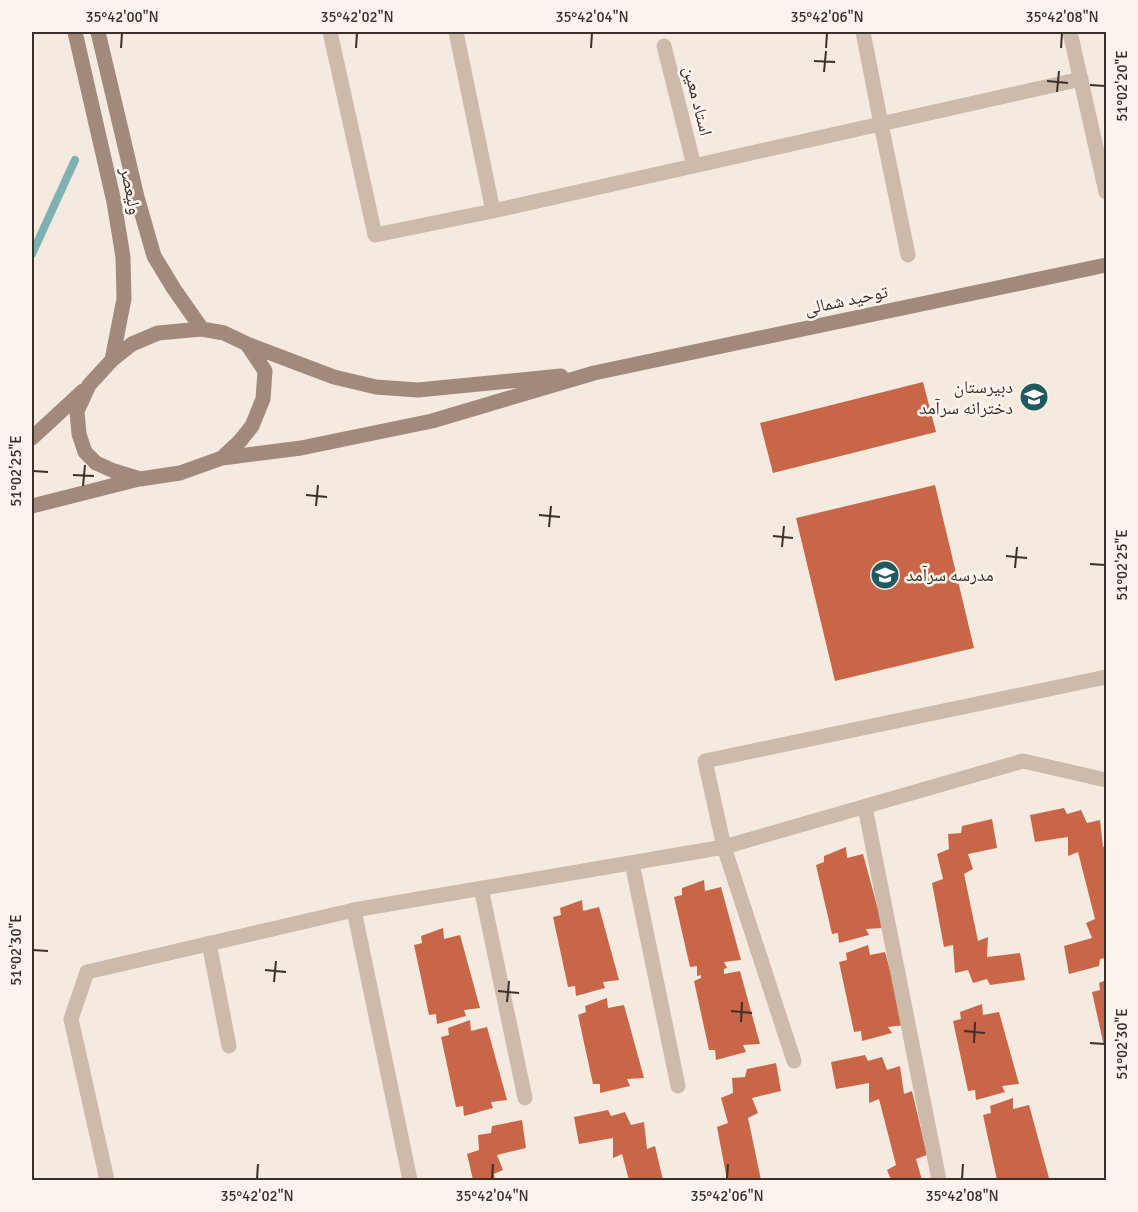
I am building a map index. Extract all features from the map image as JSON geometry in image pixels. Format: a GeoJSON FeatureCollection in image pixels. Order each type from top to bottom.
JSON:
{"type":"FeatureCollection","features":[{"type":"Feature","properties":{"kind":"street","name":"ولیعصر"},"geometry":{"type":"LineString","coordinates":[[75,32],[114,202],[123,257],[124,299],[112,360]]}},
{"type":"Feature","properties":{"kind":"street"},"geometry":{"type":"LineString","coordinates":[[330,32],[375,235],[493,212],[1081,79]]}},
{"type":"Feature","properties":{"kind":"street"},"geometry":{"type":"LineString","coordinates":[[456,32],[493,212]]}},
{"type":"Feature","properties":{"kind":"street"},"geometry":{"type":"LineString","coordinates":[[863,32],[908,255]]}},
{"type":"Feature","properties":{"kind":"street"},"geometry":{"type":"LineString","coordinates":[[1070,32],[1107,192]]}},
{"type":"Feature","properties":{"kind":"street","name":"ولیعصر"},"geometry":{"type":"LineString","coordinates":[[99,33],[137,197],[154,256],[202,329]]}},
{"type":"Feature","properties":{"kind":"street","name":"استاد معين"},"geometry":{"type":"LineString","coordinates":[[664,46],[694,166]]}},
{"type":"Feature","properties":{"kind":"street","name":"توحید شمالی"},"geometry":{"type":"LineString","coordinates":[[594,373],[1107,265]]}},
{"type":"Feature","properties":{"kind":"street"},"geometry":{"type":"LineString","coordinates":[[32,438],[89,385],[112,360],[132,344],[158,333],[202,329],[224,333],[334,377],[376,387],[418,390],[594,373]]}},
{"type":"Feature","properties":{"kind":"street"},"geometry":{"type":"LineString","coordinates":[[222,458],[252,426],[263,399],[265,371],[247,344]]}},
{"type":"Feature","properties":{"kind":"street"},"geometry":{"type":"LineString","coordinates":[[32,506],[140,479],[180,473],[222,458],[301,448],[432,421],[594,373]]}},
{"type":"Feature","properties":{"kind":"street"},"geometry":{"type":"LineString","coordinates":[[89,385],[77,411],[78,434],[85,452],[96,463],[140,479]]}},
{"type":"Feature","properties":{"kind":"street"},"geometry":{"type":"LineString","coordinates":[[794,1060],[724,847],[705,761],[1107,678]]}},
{"type":"Feature","properties":{"kind":"street"},"geometry":{"type":"LineString","coordinates":[[107,1180],[71,1019],[87,972],[354,910],[724,847],[1023,761],[1107,780]]}},
{"type":"Feature","properties":{"kind":"street"},"geometry":{"type":"LineString","coordinates":[[865,807],[939,1180]]}},
{"type":"Feature","properties":{"kind":"street"},"geometry":{"type":"LineString","coordinates":[[632,862],[678,1086]]}},
{"type":"Feature","properties":{"kind":"street"},"geometry":{"type":"LineString","coordinates":[[481,888],[525,1098]]}},
{"type":"Feature","properties":{"kind":"street"},"geometry":{"type":"LineString","coordinates":[[354,910],[410,1180]]}},
{"type":"Feature","properties":{"kind":"street"},"geometry":{"type":"LineString","coordinates":[[208,944],[229,1046]]}},
{"type":"Feature","properties":{"kind":"building"},"geometry":{"type":"Polygon","coordinates":[[[923,382],[936,432],[773,473],[760,423],[923,382]]]}},
{"type":"Feature","properties":{"kind":"building"},"geometry":{"type":"Polygon","coordinates":[[[935,485],[974,648],[835,681],[796,518],[935,485]]]}},
{"type":"Feature","properties":{"kind":"building"},"geometry":{"type":"Polygon","coordinates":[[[1064,808],[1067,814],[1081,810],[1087,823],[1100,820],[1103,847],[1106,846],[1106,958],[1100,959],[1099,966],[1069,974],[1064,946],[1092,938],[1086,923],[1095,919],[1078,852],[1068,856],[1068,837],[1035,842],[1030,815],[1064,808]]]}},
{"type":"Feature","properties":{"kind":"building"},"geometry":{"type":"Polygon","coordinates":[[[992,819],[997,848],[968,854],[973,869],[964,874],[978,941],[988,937],[987,957],[1020,953],[1025,980],[990,985],[987,979],[973,983],[968,970],[955,973],[953,945],[944,947],[932,883],[943,879],[937,854],[949,849],[948,834],[961,833],[962,826],[992,819]]]}},
{"type":"Feature","properties":{"kind":"building"},"geometry":{"type":"Polygon","coordinates":[[[846,847],[847,858],[863,854],[883,928],[866,929],[869,935],[839,943],[838,933],[832,934],[816,865],[824,862],[824,856],[846,847]]]}},
{"type":"Feature","properties":{"kind":"building"},"geometry":{"type":"Polygon","coordinates":[[[704,880],[705,891],[721,887],[741,960],[724,962],[727,968],[724,969],[724,974],[740,971],[760,1044],[743,1045],[746,1052],[716,1060],[715,1050],[709,1050],[694,981],[701,978],[701,975],[697,976],[697,966],[690,967],[674,897],[682,895],[682,888],[704,880]]]}},
{"type":"Feature","properties":{"kind":"building"},"geometry":{"type":"Polygon","coordinates":[[[582,900],[583,911],[599,907],[619,980],[603,982],[605,988],[576,996],[575,986],[568,987],[553,917],[561,915],[560,908],[582,900]]]}},
{"type":"Feature","properties":{"kind":"building"},"geometry":{"type":"Polygon","coordinates":[[[443,928],[444,939],[460,935],[480,1008],[464,1010],[466,1016],[437,1024],[436,1014],[429,1015],[414,945],[422,943],[421,936],[443,928]]]}},
{"type":"Feature","properties":{"kind":"building"},"geometry":{"type":"Polygon","coordinates":[[[868,945],[870,955],[885,952],[905,1025],[888,1027],[892,1033],[862,1041],[861,1031],[854,1032],[839,962],[847,960],[846,953],[868,945]]]}},
{"type":"Feature","properties":{"kind":"building"},"geometry":{"type":"Polygon","coordinates":[[[1106,980],[1106,1055],[1092,992],[1100,990],[1099,983],[1106,980]]]}},
{"type":"Feature","properties":{"kind":"building"},"geometry":{"type":"Polygon","coordinates":[[[607,998],[608,1008],[624,1005],[644,1078],[627,1079],[630,1086],[600,1093],[600,1084],[593,1084],[578,1015],[586,1012],[585,1006],[607,998]]]}},
{"type":"Feature","properties":{"kind":"building"},"geometry":{"type":"Polygon","coordinates":[[[982,1004],[983,1015],[999,1012],[1019,1084],[1002,1086],[1005,1092],[976,1100],[975,1090],[968,1091],[953,1021],[961,1019],[960,1012],[982,1004]]]}},
{"type":"Feature","properties":{"kind":"building"},"geometry":{"type":"Polygon","coordinates":[[[470,1020],[471,1031],[487,1027],[507,1100],[491,1102],[493,1108],[464,1116],[463,1106],[456,1107],[441,1037],[449,1035],[448,1028],[470,1020]]]}},
{"type":"Feature","properties":{"kind":"building"},"geometry":{"type":"Polygon","coordinates":[[[865,1055],[868,1061],[882,1057],[887,1070],[900,1066],[904,1094],[912,1091],[927,1155],[916,1159],[922,1180],[891,1180],[887,1170],[896,1165],[879,1099],[869,1103],[869,1083],[836,1089],[831,1062],[865,1055]]]}},
{"type":"Feature","properties":{"kind":"building"},"geometry":{"type":"Polygon","coordinates":[[[776,1063],[781,1091],[752,1098],[758,1113],[748,1118],[761,1180],[727,1180],[717,1127],[728,1123],[721,1098],[733,1093],[732,1078],[745,1077],[747,1069],[776,1063]]]}},
{"type":"Feature","properties":{"kind":"building"},"geometry":{"type":"Polygon","coordinates":[[[1013,1098],[1013,1109],[1029,1105],[1049,1178],[997,1180],[983,1115],[991,1113],[990,1106],[1013,1098]]]}},
{"type":"Feature","properties":{"kind":"building"},"geometry":{"type":"Polygon","coordinates":[[[608,1110],[611,1116],[625,1112],[631,1125],[644,1122],[647,1149],[655,1146],[663,1180],[629,1180],[622,1154],[613,1158],[613,1138],[579,1144],[574,1117],[608,1110]]]}},
{"type":"Feature","properties":{"kind":"building"},"geometry":{"type":"Polygon","coordinates":[[[522,1120],[526,1148],[497,1155],[503,1170],[494,1174],[495,1180],[473,1180],[467,1154],[479,1150],[478,1135],[491,1133],[492,1126],[522,1120]]]}},
{"type":"Feature","properties":{"kind":"waterway"},"geometry":{"type":"LineString","coordinates":[[32,254],[75,160]]}},
{"type":"Feature","properties":{"kind":"place","name":"دبیرستان دخترانه سرآمد"},"geometry":{"type":"Point","coordinates":[1034,397]}},
{"type":"Feature","properties":{"kind":"place","name":"مدرسه سرآمد"},"geometry":{"type":"Point","coordinates":[885,575]}}]}
